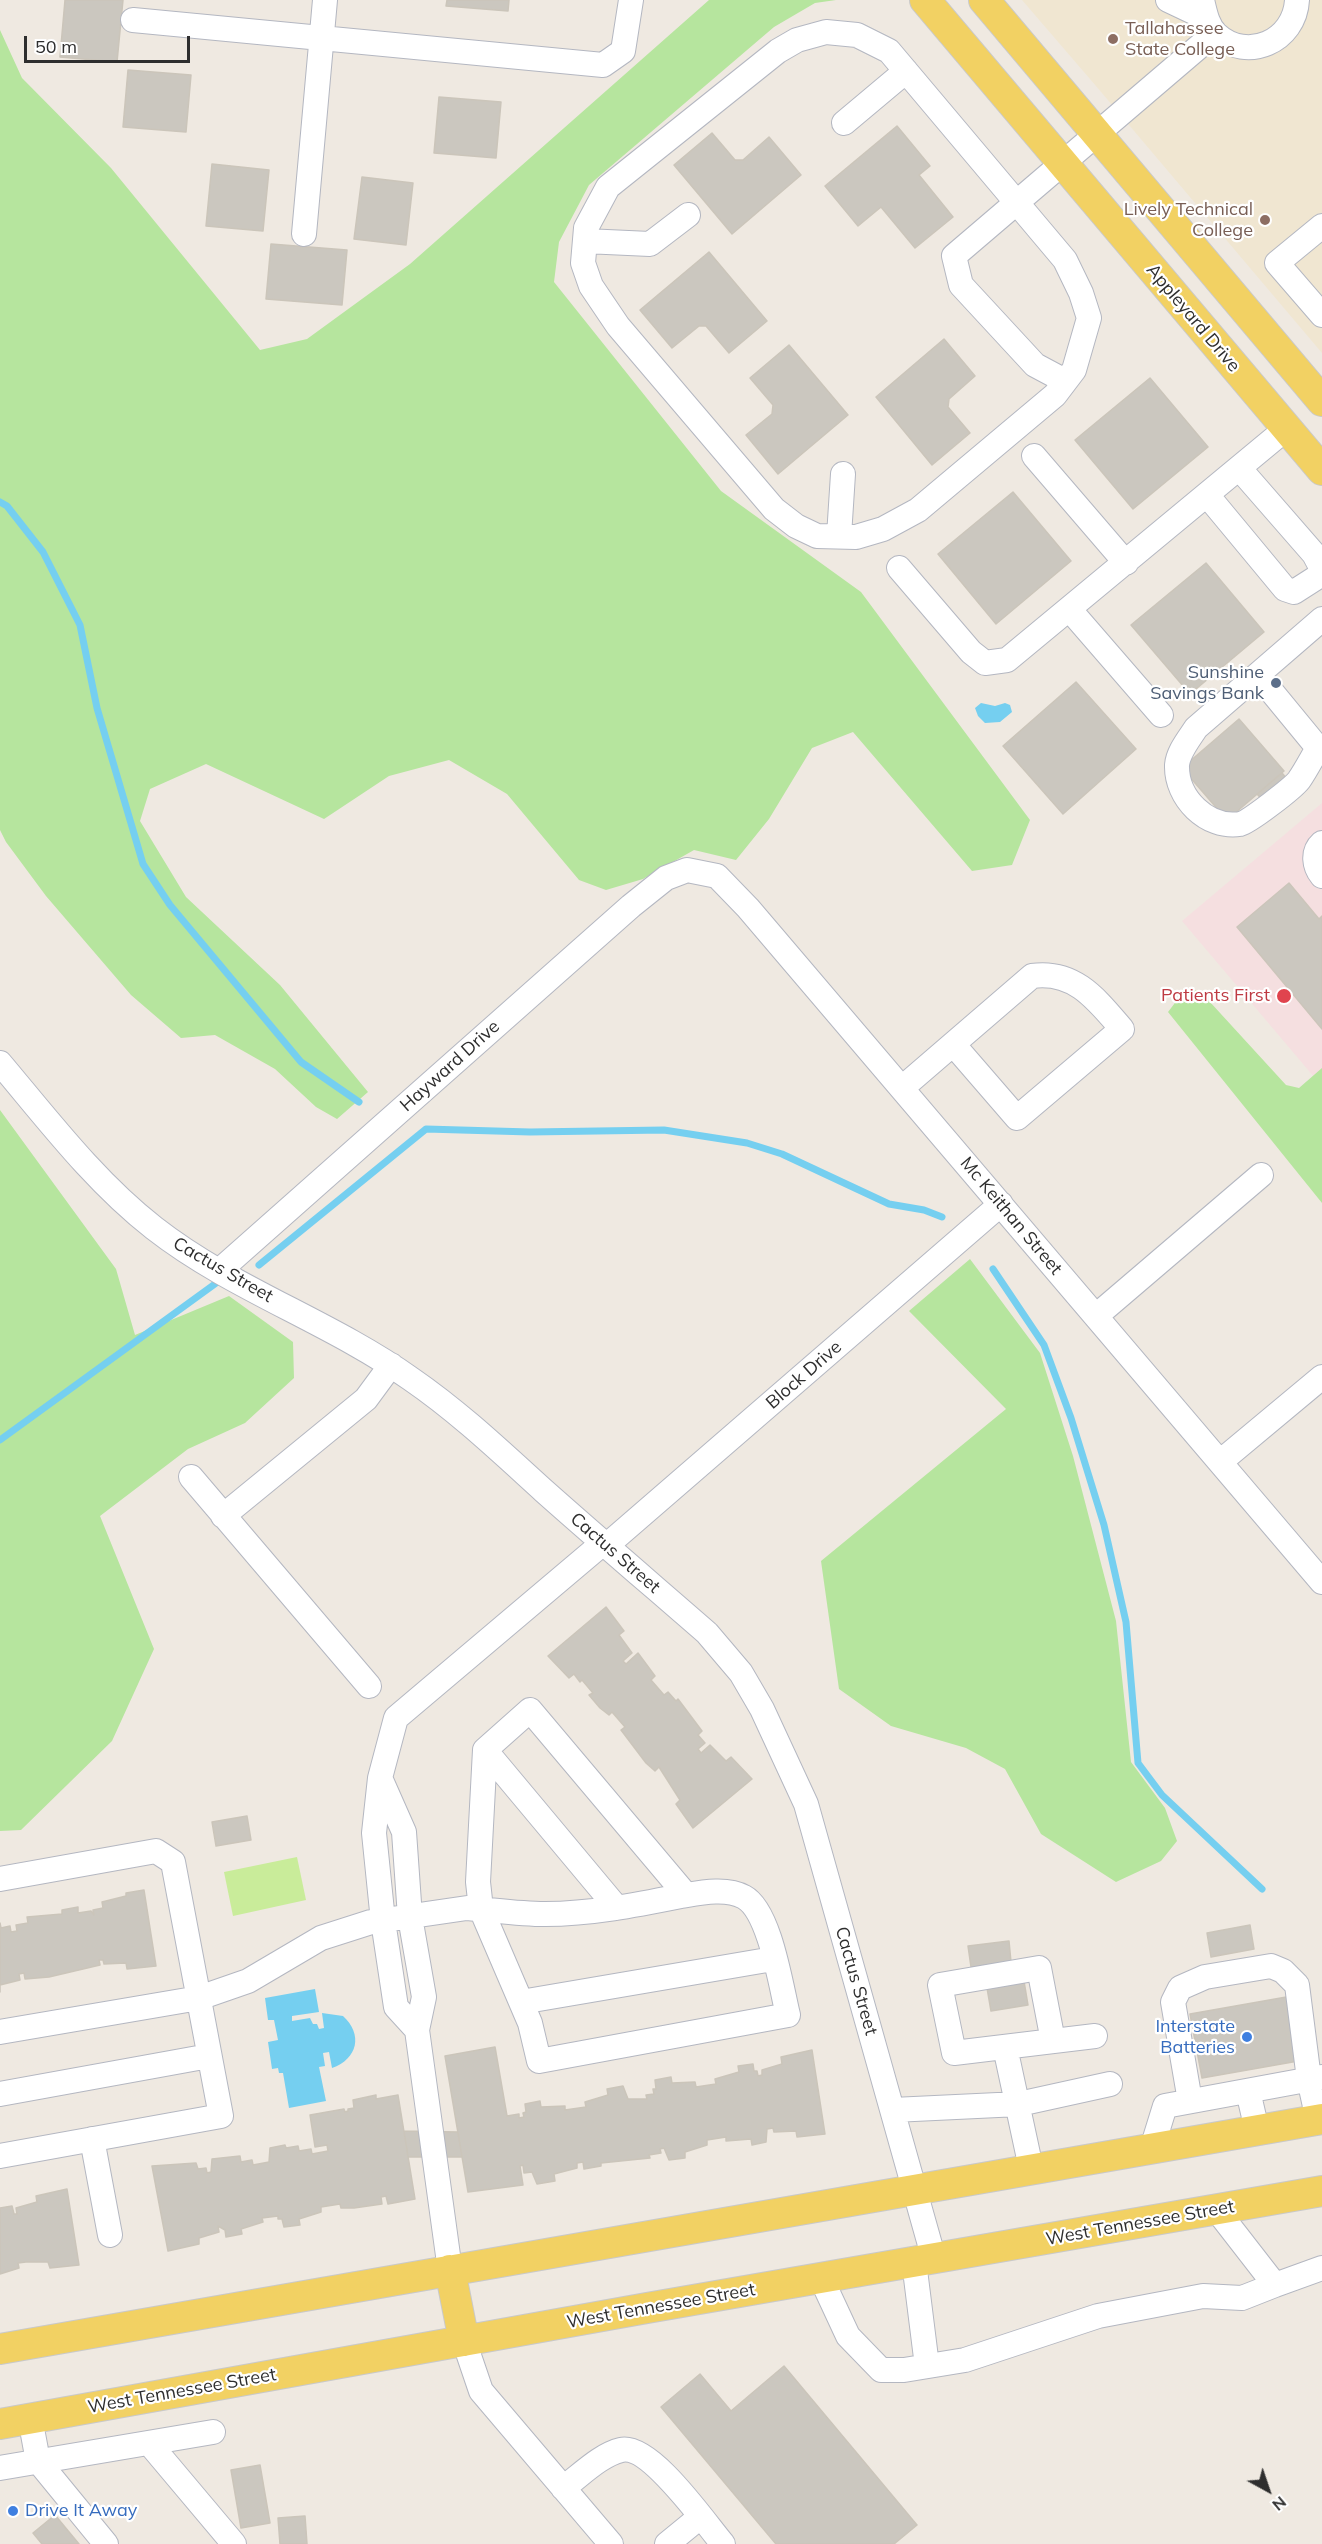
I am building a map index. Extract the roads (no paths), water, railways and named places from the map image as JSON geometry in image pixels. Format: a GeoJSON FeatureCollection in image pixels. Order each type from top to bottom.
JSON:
{"type":"FeatureCollection","features":[{"type":"Feature","properties":{"kind":"main road","name":"Appleyard Drive"},"geometry":{"type":"LineString","coordinates":[[925,0],[1322,470]]}},
{"type":"Feature","properties":{"kind":"main road"},"geometry":{"type":"LineString","coordinates":[[984,0],[1322,401]]}},
{"type":"Feature","properties":{"kind":"main road"},"geometry":{"type":"LineString","coordinates":[[0,2349],[1031,2168],[1257,2130],[1321,2124]]}},
{"type":"Feature","properties":{"kind":"main road","name":"West Tennessee Street"},"geometry":{"type":"LineString","coordinates":[[0,2424],[1322,2191]]}},
{"type":"Feature","properties":{"kind":"main road"},"geometry":{"type":"LineString","coordinates":[[450,2270],[464,2341]]}},
{"type":"Feature","properties":{"kind":"street"},"geometry":{"type":"LineString","coordinates":[[304,234],[325,0]]}},
{"type":"Feature","properties":{"kind":"street"},"geometry":{"type":"LineString","coordinates":[[133,20],[603,65],[623,51],[631,0]]}},
{"type":"Feature","properties":{"kind":"street"},"geometry":{"type":"LineString","coordinates":[[1168,0],[1208,17],[1228,42],[1244,48],[1260,47],[1276,40],[1290,26],[1296,11],[1297,0]]}},
{"type":"Feature","properties":{"kind":"street"},"geometry":{"type":"LineString","coordinates":[[1065,381],[1035,365],[961,285],[954,256],[1096,133],[1208,17]]}},
{"type":"Feature","properties":{"kind":"street"},"geometry":{"type":"LineString","coordinates":[[826,32],[857,35],[889,51],[1016,202],[1065,260],[1081,293],[1089,318],[1074,370],[1055,394],[918,510],[883,529],[856,537],[817,536],[796,526],[774,509],[618,326],[591,286],[583,263],[586,228],[609,187],[778,51],[797,39],[826,32]]}},
{"type":"Feature","properties":{"kind":"street"},"geometry":{"type":"LineString","coordinates":[[844,123],[906,71]]}},
{"type":"Feature","properties":{"kind":"street"},"geometry":{"type":"LineString","coordinates":[[585,241],[651,244],[688,215]]}},
{"type":"Feature","properties":{"kind":"street"},"geometry":{"type":"LineString","coordinates":[[1319,305],[1277,263],[1322,226]]}},
{"type":"Feature","properties":{"kind":"street"},"geometry":{"type":"LineString","coordinates":[[899,568],[971,652],[985,663],[1007,660],[1287,428]]}},
{"type":"Feature","properties":{"kind":"street"},"geometry":{"type":"LineString","coordinates":[[1034,456],[1126,563]]}},
{"type":"Feature","properties":{"kind":"street"},"geometry":{"type":"LineString","coordinates":[[1239,468],[1314,554],[1322,569]]}},
{"type":"Feature","properties":{"kind":"street"},"geometry":{"type":"LineString","coordinates":[[839,536],[843,474]]}},
{"type":"Feature","properties":{"kind":"street"},"geometry":{"type":"LineString","coordinates":[[1206,495],[1285,589],[1294,592],[1322,574]]}},
{"type":"Feature","properties":{"kind":"street"},"geometry":{"type":"LineString","coordinates":[[1070,610],[1161,716]]}},
{"type":"Feature","properties":{"kind":"street"},"geometry":{"type":"LineString","coordinates":[[1258,675],[1320,747],[1298,781],[1242,824],[1215,821],[1193,807],[1180,782],[1177,764],[1183,747],[1196,728],[1322,619]]}},
{"type":"Feature","properties":{"kind":"street"},"geometry":{"type":"LineString","coordinates":[[1322,843],[1317,847],[1315,860],[1322,876]]}},
{"type":"Feature","properties":{"kind":"street","name":"Mc Keithan Street"},"geometry":{"type":"LineString","coordinates":[[687,870],[717,876],[748,908],[1322,1582]]}},
{"type":"Feature","properties":{"kind":"street","name":"Hayward Drive"},"geometry":{"type":"LineString","coordinates":[[219,1271],[631,906],[666,878],[687,870]]}},
{"type":"Feature","properties":{"kind":"street"},"geometry":{"type":"LineString","coordinates":[[902,1088],[953,1044],[1032,976],[1048,974],[1074,981],[1092,993],[1122,1029],[1017,1118],[953,1044]]}},
{"type":"Feature","properties":{"kind":"street","name":"Cactus Street"},"geometry":{"type":"LineString","coordinates":[[0,1063],[122,1201],[154,1228],[219,1271],[315,1321],[391,1365],[462,1418],[707,1633],[741,1673],[762,1709],[806,1804],[914,2189],[924,2260],[927,2366]]}},
{"type":"Feature","properties":{"kind":"street"},"geometry":{"type":"LineString","coordinates":[[1096,1316],[1262,1175]]}},
{"type":"Feature","properties":{"kind":"street","name":"Block Drive"},"geometry":{"type":"LineString","coordinates":[[417,2030],[396,2007],[382,1921],[374,1833],[380,1778],[396,1718],[604,1545],[1001,1204]]}},
{"type":"Feature","properties":{"kind":"street"},"geometry":{"type":"LineString","coordinates":[[223,1516],[366,1399],[391,1365]]}},
{"type":"Feature","properties":{"kind":"street"},"geometry":{"type":"LineString","coordinates":[[1220,1462],[1322,1377]]}},
{"type":"Feature","properties":{"kind":"street"},"geometry":{"type":"LineString","coordinates":[[190,1477],[369,1686]]}},
{"type":"Feature","properties":{"kind":"street"},"geometry":{"type":"LineString","coordinates":[[0,2032],[199,1998],[248,1981],[321,1938],[382,1921],[467,1908],[481,1909],[544,1914],[617,1908],[686,1895],[724,1892],[744,1897],[757,1910],[765,1928],[788,2015],[539,2061],[530,2023],[481,1909],[478,1882],[485,1750],[530,1710],[686,1895]]}},
{"type":"Feature","properties":{"kind":"street"},"geometry":{"type":"LineString","coordinates":[[485,1750],[617,1908]]}},
{"type":"Feature","properties":{"kind":"street"},"geometry":{"type":"LineString","coordinates":[[380,1778],[404,1832],[410,1917],[424,1997],[417,2030],[450,2270]]}},
{"type":"Feature","properties":{"kind":"street"},"geometry":{"type":"LineString","coordinates":[[0,1879],[156,1851],[173,1862],[221,2116],[0,2156]]}},
{"type":"Feature","properties":{"kind":"street"},"geometry":{"type":"LineString","coordinates":[[377,1870],[406,1867]]}},
{"type":"Feature","properties":{"kind":"street"},"geometry":{"type":"LineString","coordinates":[[521,2002],[773,1959]]}},
{"type":"Feature","properties":{"kind":"street"},"geometry":{"type":"LineString","coordinates":[[391,1972],[418,1966]]}},
{"type":"Feature","properties":{"kind":"street"},"geometry":{"type":"LineString","coordinates":[[1190,2101],[1173,2002],[1180,1988],[1205,1977],[1271,1966],[1283,1971],[1297,1985],[1316,2078],[1321,2124]]}},
{"type":"Feature","properties":{"kind":"street"},"geometry":{"type":"LineString","coordinates":[[1053,2041],[1038,1968],[940,1985],[954,2053],[1095,2036]]}},
{"type":"Feature","properties":{"kind":"street"},"geometry":{"type":"LineString","coordinates":[[1005,2047],[1031,2168]]}},
{"type":"Feature","properties":{"kind":"street"},"geometry":{"type":"LineString","coordinates":[[0,2094],[210,2056]]}},
{"type":"Feature","properties":{"kind":"street"},"geometry":{"type":"LineString","coordinates":[[1152,2148],[1165,2106],[1316,2078]]}},
{"type":"Feature","properties":{"kind":"street"},"geometry":{"type":"LineString","coordinates":[[892,2110],[1019,2104],[1110,2084]]}},
{"type":"Feature","properties":{"kind":"street"},"geometry":{"type":"LineString","coordinates":[[1248,2091],[1257,2130]]}},
{"type":"Feature","properties":{"kind":"street"},"geometry":{"type":"LineString","coordinates":[[92,2139],[110,2235]]}},
{"type":"Feature","properties":{"kind":"street"},"geometry":{"type":"LineString","coordinates":[[1216,2209],[1275,2285]]}},
{"type":"Feature","properties":{"kind":"street"},"geometry":{"type":"LineString","coordinates":[[821,2278],[848,2336],[881,2370],[965,2360],[1098,2316],[1203,2296],[1242,2298],[1322,2268]]}},
{"type":"Feature","properties":{"kind":"street"},"geometry":{"type":"LineString","coordinates":[[464,2341],[481,2391],[611,2544]]}},
{"type":"Feature","properties":{"kind":"street"},"geometry":{"type":"LineString","coordinates":[[30,2418],[39,2461],[106,2544]]}},
{"type":"Feature","properties":{"kind":"street"},"geometry":{"type":"LineString","coordinates":[[0,2468],[213,2432]]}},
{"type":"Feature","properties":{"kind":"street"},"geometry":{"type":"LineString","coordinates":[[149,2443],[234,2544]]}},
{"type":"Feature","properties":{"kind":"street"},"geometry":{"type":"LineString","coordinates":[[563,2488],[611,2453],[624,2449],[637,2452],[662,2471],[723,2544]]}},
{"type":"Feature","properties":{"kind":"street"},"geometry":{"type":"LineString","coordinates":[[667,2544],[700,2517]]}},
{"type":"Feature","properties":{"kind":"water"},"geometry":{"type":"Polygon","coordinates":[[[981,703],[995,706],[1005,703],[1010,705],[1012,712],[1000,722],[985,723],[978,716],[975,708],[981,703]]]}},
{"type":"Feature","properties":{"kind":"water"},"geometry":{"type":"Polygon","coordinates":[[[315,1989],[319,2012],[292,2016],[292,2021],[310,2018],[319,2029],[324,2028],[322,2013],[343,2016],[353,2030],[355,2045],[348,2059],[332,2068],[329,2052],[323,2053],[325,2066],[319,2067],[326,2101],[289,2108],[283,2073],[279,2073],[278,2068],[272,2069],[268,2042],[278,2040],[274,2020],[268,2020],[265,1998],[315,1989]]]}},
{"type":"Feature","properties":{"kind":"waterway"},"geometry":{"type":"LineString","coordinates":[[0,502],[7,506],[43,552],[80,625],[97,708],[143,864],[170,905],[301,1062],[359,1102]]}},
{"type":"Feature","properties":{"kind":"waterway"},"geometry":{"type":"LineString","coordinates":[[259,1265],[426,1129],[530,1132],[664,1130],[747,1143],[782,1154],[889,1204],[924,1210],[942,1217]]}},
{"type":"Feature","properties":{"kind":"waterway"},"geometry":{"type":"LineString","coordinates":[[993,1269],[1044,1345],[1071,1418],[1104,1525],[1126,1622],[1138,1763],[1162,1795],[1262,1889]]}},
{"type":"Feature","properties":{"kind":"waterway"},"geometry":{"type":"LineString","coordinates":[[0,1440],[219,1281]]}},
{"type":"Feature","properties":{"kind":"place","name":"Tallahassee State College"},"geometry":{"type":"Point","coordinates":[1113,39]}},
{"type":"Feature","properties":{"kind":"place","name":"Lively Technical College"},"geometry":{"type":"Point","coordinates":[1265,220]}},
{"type":"Feature","properties":{"kind":"place","name":"Sunshine Savings Bank"},"geometry":{"type":"Point","coordinates":[1276,683]}},
{"type":"Feature","properties":{"kind":"place","name":"Patients First"},"geometry":{"type":"Point","coordinates":[1284,996]}},
{"type":"Feature","properties":{"kind":"place","name":"Interstate Batteries"},"geometry":{"type":"Point","coordinates":[1247,2037]}},
{"type":"Feature","properties":{"kind":"place","name":"Drive It Away"},"geometry":{"type":"Point","coordinates":[13,2511]}}]}
